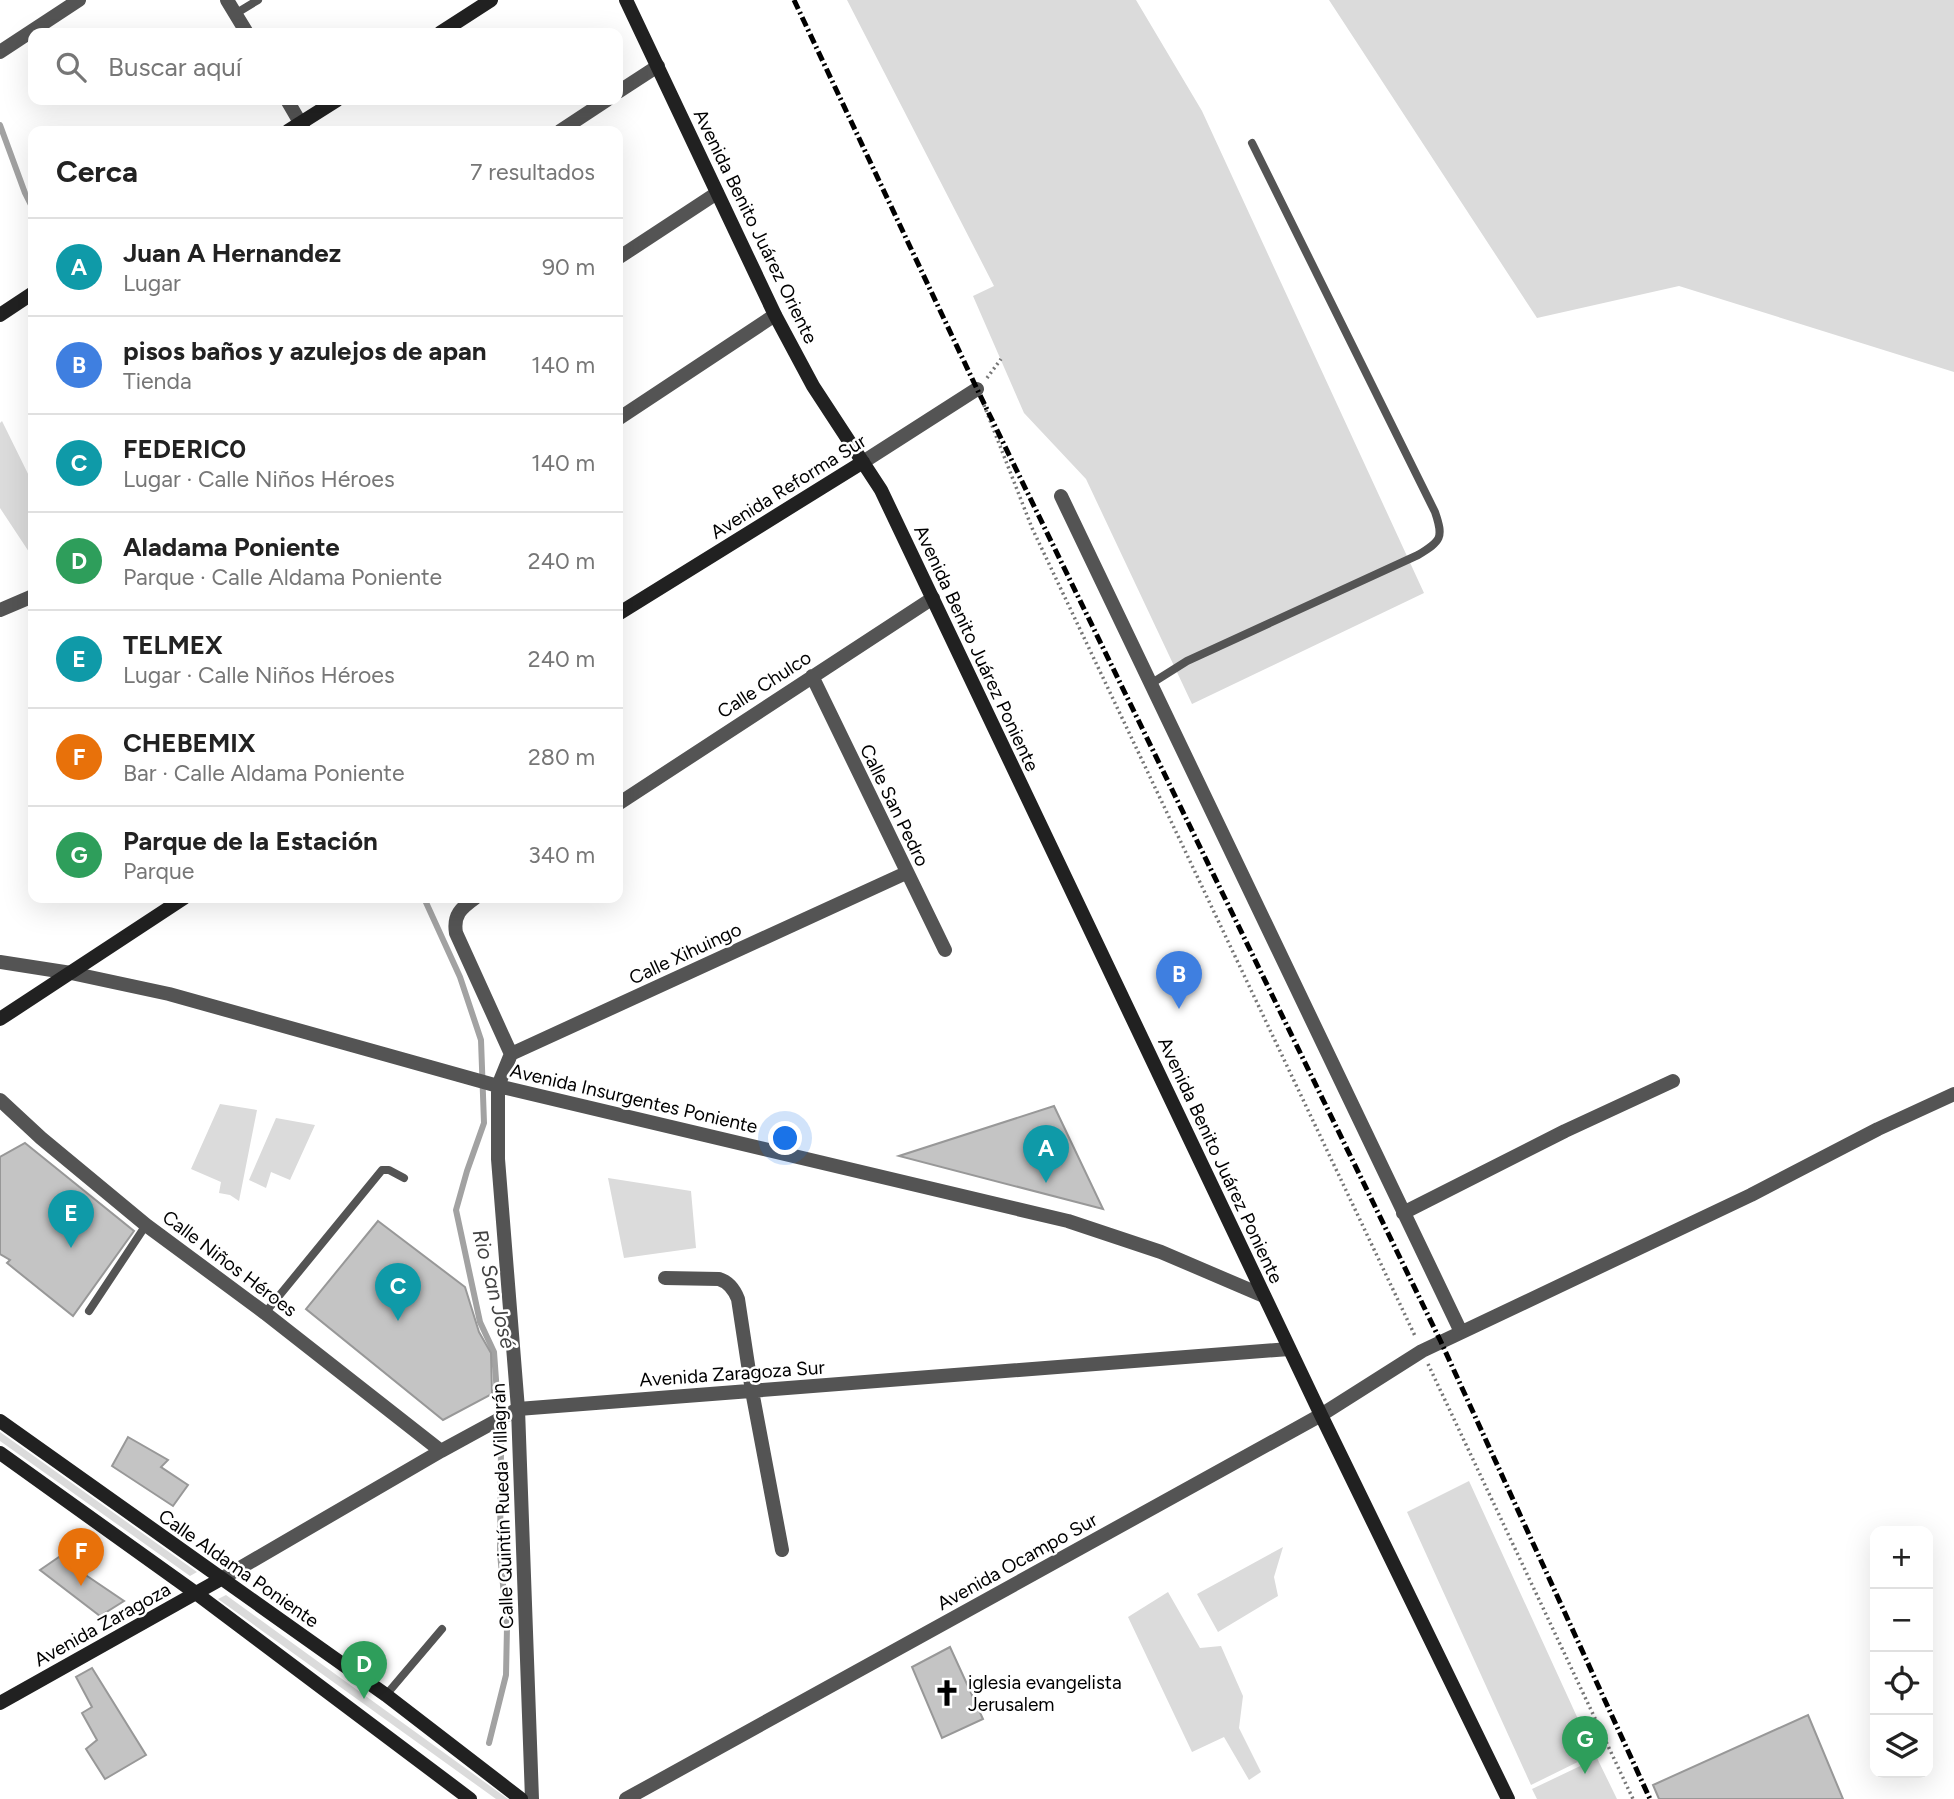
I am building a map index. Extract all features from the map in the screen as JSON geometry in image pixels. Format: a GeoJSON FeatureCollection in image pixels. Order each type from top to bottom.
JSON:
{"type":"FeatureCollection","features":[{"type":"Feature","properties":{"kind":"main road"},"geometry":{"type":"LineString","coordinates":[[448,28],[491,0]]}},
{"type":"Feature","properties":{"kind":"main road","name":"Avenida Benito Juárez Oriente"},"geometry":{"type":"LineString","coordinates":[[626,0],[775,315],[813,386],[863,462]]}},
{"type":"Feature","properties":{"kind":"main road"},"geometry":{"type":"LineString","coordinates":[[302,126],[330,105]]}},
{"type":"Feature","properties":{"kind":"main road"},"geometry":{"type":"LineString","coordinates":[[0,315],[28,296]]}},
{"type":"Feature","properties":{"kind":"main road","name":"Avenida Benito Juárez Poniente"},"geometry":{"type":"LineString","coordinates":[[863,462],[881,490],[1289,1349],[1508,1799]]}},
{"type":"Feature","properties":{"kind":"main road","name":"Avenida Reforma Sur"},"geometry":{"type":"LineString","coordinates":[[623,611],[863,462]]}},
{"type":"Feature","properties":{"kind":"main road"},"geometry":{"type":"LineString","coordinates":[[0,1020],[176,903]]}},
{"type":"Feature","properties":{"kind":"main road","name":"Calle Aldama Poniente"},"geometry":{"type":"LineString","coordinates":[[0,1421],[386,1695],[521,1799]]}},
{"type":"Feature","properties":{"kind":"main road"},"geometry":{"type":"LineString","coordinates":[[0,1453],[197,1594],[470,1799]]}},
{"type":"Feature","properties":{"kind":"main road","name":"Avenida Zaragoza"},"geometry":{"type":"LineString","coordinates":[[0,1703],[197,1594],[221,1578]]}},
{"type":"Feature","properties":{"kind":"street"},"geometry":{"type":"LineString","coordinates":[[36,28],[79,0]]}},
{"type":"Feature","properties":{"kind":"street"},"geometry":{"type":"LineString","coordinates":[[227,0],[244,28]]}},
{"type":"Feature","properties":{"kind":"street"},"geometry":{"type":"LineString","coordinates":[[0,52],[28,34]]}},
{"type":"Feature","properties":{"kind":"street"},"geometry":{"type":"LineString","coordinates":[[623,89],[658,66]]}},
{"type":"Feature","properties":{"kind":"street"},"geometry":{"type":"LineString","coordinates":[[289,105],[297,126]]}},
{"type":"Feature","properties":{"kind":"street"},"geometry":{"type":"LineString","coordinates":[[567,126],[599,105]]}},
{"type":"Feature","properties":{"kind":"street"},"geometry":{"type":"LineString","coordinates":[[623,255],[718,193]]}},
{"type":"Feature","properties":{"kind":"street"},"geometry":{"type":"LineString","coordinates":[[623,416],[775,315]]}},
{"type":"Feature","properties":{"kind":"street","name":"Avenida Reforma Sur"},"geometry":{"type":"LineString","coordinates":[[863,462],[977,389]]}},
{"type":"Feature","properties":{"kind":"street"},"geometry":{"type":"LineString","coordinates":[[1061,496],[1461,1332]]}},
{"type":"Feature","properties":{"kind":"street"},"geometry":{"type":"LineString","coordinates":[[0,610],[28,598]]}},
{"type":"Feature","properties":{"kind":"street","name":"Calle Chulco"},"geometry":{"type":"LineString","coordinates":[[623,801],[933,598]]}},
{"type":"Feature","properties":{"kind":"street","name":"Calle San Pedro"},"geometry":{"type":"LineString","coordinates":[[812,676],[945,950]]}},
{"type":"Feature","properties":{"kind":"street","name":"Calle Xihuingo"},"geometry":{"type":"LineString","coordinates":[[511,1054],[906,873]]}},
{"type":"Feature","properties":{"kind":"street"},"geometry":{"type":"LineString","coordinates":[[469,903],[459,911],[454,922],[456,933],[511,1054],[495,1085]]}},
{"type":"Feature","properties":{"kind":"street","name":"Avenida Insurgentes Poniente"},"geometry":{"type":"LineString","coordinates":[[0,962],[71,973],[169,994],[495,1085],[1068,1221],[1161,1252],[1264,1296]]}},
{"type":"Feature","properties":{"kind":"street"},"geometry":{"type":"LineString","coordinates":[[1403,1213],[1565,1131],[1673,1081]]}},
{"type":"Feature","properties":{"kind":"street","name":"Calle Quintín Rueda Villagrán"},"geometry":{"type":"LineString","coordinates":[[495,1085],[532,1799]]}},
{"type":"Feature","properties":{"kind":"street","name":"Avenida Ocampo Sur"},"geometry":{"type":"LineString","coordinates":[[626,1799],[1321,1415],[1422,1351],[1751,1195],[1878,1129],[1954,1094]]}},
{"type":"Feature","properties":{"kind":"street","name":"Calle Niños Héroes"},"geometry":{"type":"LineString","coordinates":[[0,1100],[41,1138],[146,1224],[442,1451]]}},
{"type":"Feature","properties":{"kind":"street"},"geometry":{"type":"LineString","coordinates":[[665,1278],[719,1279],[734,1290],[738,1299],[752,1391],[782,1549]]}},
{"type":"Feature","properties":{"kind":"street","name":"Avenida Zaragoza Sur"},"geometry":{"type":"LineString","coordinates":[[221,1578],[511,1413],[752,1391],[1289,1349]]}},
{"type":"Feature","properties":{"kind":"lane"},"geometry":{"type":"LineString","coordinates":[[235,14],[258,0]]}},
{"type":"Feature","properties":{"kind":"lane"},"geometry":{"type":"LineString","coordinates":[[1152,683],[1187,661],[1418,555],[1434,545],[1441,533],[1435,512],[1252,143]]}},
{"type":"Feature","properties":{"kind":"lane"},"geometry":{"type":"LineString","coordinates":[[265,1313],[378,1174],[385,1169],[404,1178]]}},
{"type":"Feature","properties":{"kind":"lane"},"geometry":{"type":"LineString","coordinates":[[89,1311],[146,1224]]}},
{"type":"Feature","properties":{"kind":"lane"},"geometry":{"type":"LineString","coordinates":[[386,1695],[442,1629]]}},
{"type":"Feature","properties":{"kind":"path"},"geometry":{"type":"LineString","coordinates":[[1001,359],[977,389],[1032,528],[1633,1799]]}},
{"type":"Feature","properties":{"kind":"shaded area"},"geometry":{"type":"Polygon","coordinates":[[[847,0],[1136,0],[1202,111],[1424,593],[1192,704],[1086,479],[1024,413],[973,296],[994,286],[847,0]]]}},
{"type":"Feature","properties":{"kind":"shaded area"},"geometry":{"type":"Polygon","coordinates":[[[1329,0],[1954,0],[1954,372],[1679,286],[1537,318],[1329,0]]]}},
{"type":"Feature","properties":{"kind":"shaded area"},"geometry":{"type":"Polygon","coordinates":[[[2,421],[28,474],[28,550],[0,508],[2,421]]]}},
{"type":"Feature","properties":{"kind":"shaded area"},"geometry":{"type":"Polygon","coordinates":[[[220,1104],[257,1110],[239,1201],[230,1195],[219,1193],[221,1182],[191,1169],[220,1104]]]}},
{"type":"Feature","properties":{"kind":"shaded area"},"geometry":{"type":"Polygon","coordinates":[[[276,1118],[315,1125],[290,1180],[271,1172],[266,1188],[249,1180],[276,1118]]]}},
{"type":"Feature","properties":{"kind":"shaded area"},"geometry":{"type":"Polygon","coordinates":[[[608,1178],[691,1191],[696,1248],[624,1258],[608,1178]]]}},
{"type":"Feature","properties":{"kind":"shaded area"},"geometry":{"type":"Polygon","coordinates":[[[0,1432],[197,1572],[190,1576],[0,1441],[0,1432]]]}},
{"type":"Feature","properties":{"kind":"shaded area"},"geometry":{"type":"Polygon","coordinates":[[[1469,1481],[1594,1754],[1531,1785],[1407,1512],[1469,1481]]]}},
{"type":"Feature","properties":{"kind":"shaded area"},"geometry":{"type":"Polygon","coordinates":[[[1283,1547],[1274,1577],[1278,1596],[1218,1632],[1197,1594],[1283,1547]]]}},
{"type":"Feature","properties":{"kind":"shaded area"},"geometry":{"type":"Polygon","coordinates":[[[1168,1592],[1200,1648],[1221,1646],[1243,1696],[1239,1728],[1261,1772],[1249,1780],[1224,1737],[1192,1752],[1128,1617],[1168,1592]]]}},
{"type":"Feature","properties":{"kind":"shaded area"},"geometry":{"type":"Polygon","coordinates":[[[226,1595],[508,1799],[496,1799],[218,1599],[226,1595]]]}},
{"type":"Feature","properties":{"kind":"shaded area"},"geometry":{"type":"Polygon","coordinates":[[[1597,1758],[1617,1799],[1537,1799],[1532,1789],[1597,1758]]]}},
{"type":"Feature","properties":{"kind":"building"},"geometry":{"type":"Polygon","coordinates":[[[1054,1106],[1103,1209],[899,1156],[1054,1106]]]}},
{"type":"Feature","properties":{"kind":"building"},"geometry":{"type":"Polygon","coordinates":[[[25,1143],[134,1231],[73,1316],[7,1263],[10,1260],[0,1254],[0,1157],[25,1143]]]}},
{"type":"Feature","properties":{"kind":"building"},"geometry":{"type":"Polygon","coordinates":[[[378,1221],[465,1287],[479,1332],[491,1353],[492,1394],[443,1420],[306,1309],[378,1221]]]}},
{"type":"Feature","properties":{"kind":"building"},"geometry":{"type":"Polygon","coordinates":[[[128,1437],[168,1460],[161,1467],[188,1485],[173,1506],[112,1466],[128,1437]]]}},
{"type":"Feature","properties":{"kind":"building"},"geometry":{"type":"Polygon","coordinates":[[[59,1557],[124,1601],[100,1616],[40,1570],[59,1557]]]}},
{"type":"Feature","properties":{"kind":"building","name":"iglesia evangelista Jerusalem"},"geometry":{"type":"Polygon","coordinates":[[[950,1647],[983,1719],[942,1738],[912,1667],[950,1647]]]}},
{"type":"Feature","properties":{"kind":"building"},"geometry":{"type":"Polygon","coordinates":[[[92,1668],[146,1755],[105,1779],[86,1749],[97,1740],[82,1713],[92,1707],[76,1677],[92,1668]]]}},
{"type":"Feature","properties":{"kind":"building"},"geometry":{"type":"Polygon","coordinates":[[[1808,1715],[1843,1799],[1659,1799],[1653,1785],[1808,1715]]]}},
{"type":"Feature","properties":{"kind":"waterway","name":"Rio San José"},"geometry":{"type":"LineString","coordinates":[[0,125],[28,199]]}},
{"type":"Feature","properties":{"kind":"waterway","name":"Rio San José"},"geometry":{"type":"LineString","coordinates":[[426,903],[460,977],[481,1040],[484,1123],[456,1210],[480,1322],[494,1352],[501,1449],[500,1553],[507,1627],[506,1675],[489,1743]]}},
{"type":"Feature","properties":{"kind":"railway"},"geometry":{"type":"LineString","coordinates":[[794,0],[977,389],[1441,1342],[1650,1799]]}},
{"type":"Feature","properties":{"kind":"place","name":"pisos baños y azulejos de apan"},"geometry":{"type":"Point","coordinates":[1179,1009]}},
{"type":"Feature","properties":{"kind":"place","name":"Juan A Hernandez"},"geometry":{"type":"Point","coordinates":[1046,1183]}},
{"type":"Feature","properties":{"kind":"place","name":"TELMEX"},"geometry":{"type":"Point","coordinates":[71,1248]}},
{"type":"Feature","properties":{"kind":"place","name":"FEDERIC0"},"geometry":{"type":"Point","coordinates":[398,1321]}},
{"type":"Feature","properties":{"kind":"place","name":"CHEBEMIX"},"geometry":{"type":"Point","coordinates":[81,1586]}},
{"type":"Feature","properties":{"kind":"place","name":"iglesia evangelista Jerusalem"},"geometry":{"type":"Point","coordinates":[947,1693]}},
{"type":"Feature","properties":{"kind":"place","name":"Aladama Poniente"},"geometry":{"type":"Point","coordinates":[364,1699]}},
{"type":"Feature","properties":{"kind":"place","name":"Parque de la Estación"},"geometry":{"type":"Point","coordinates":[1585,1774]}}]}
